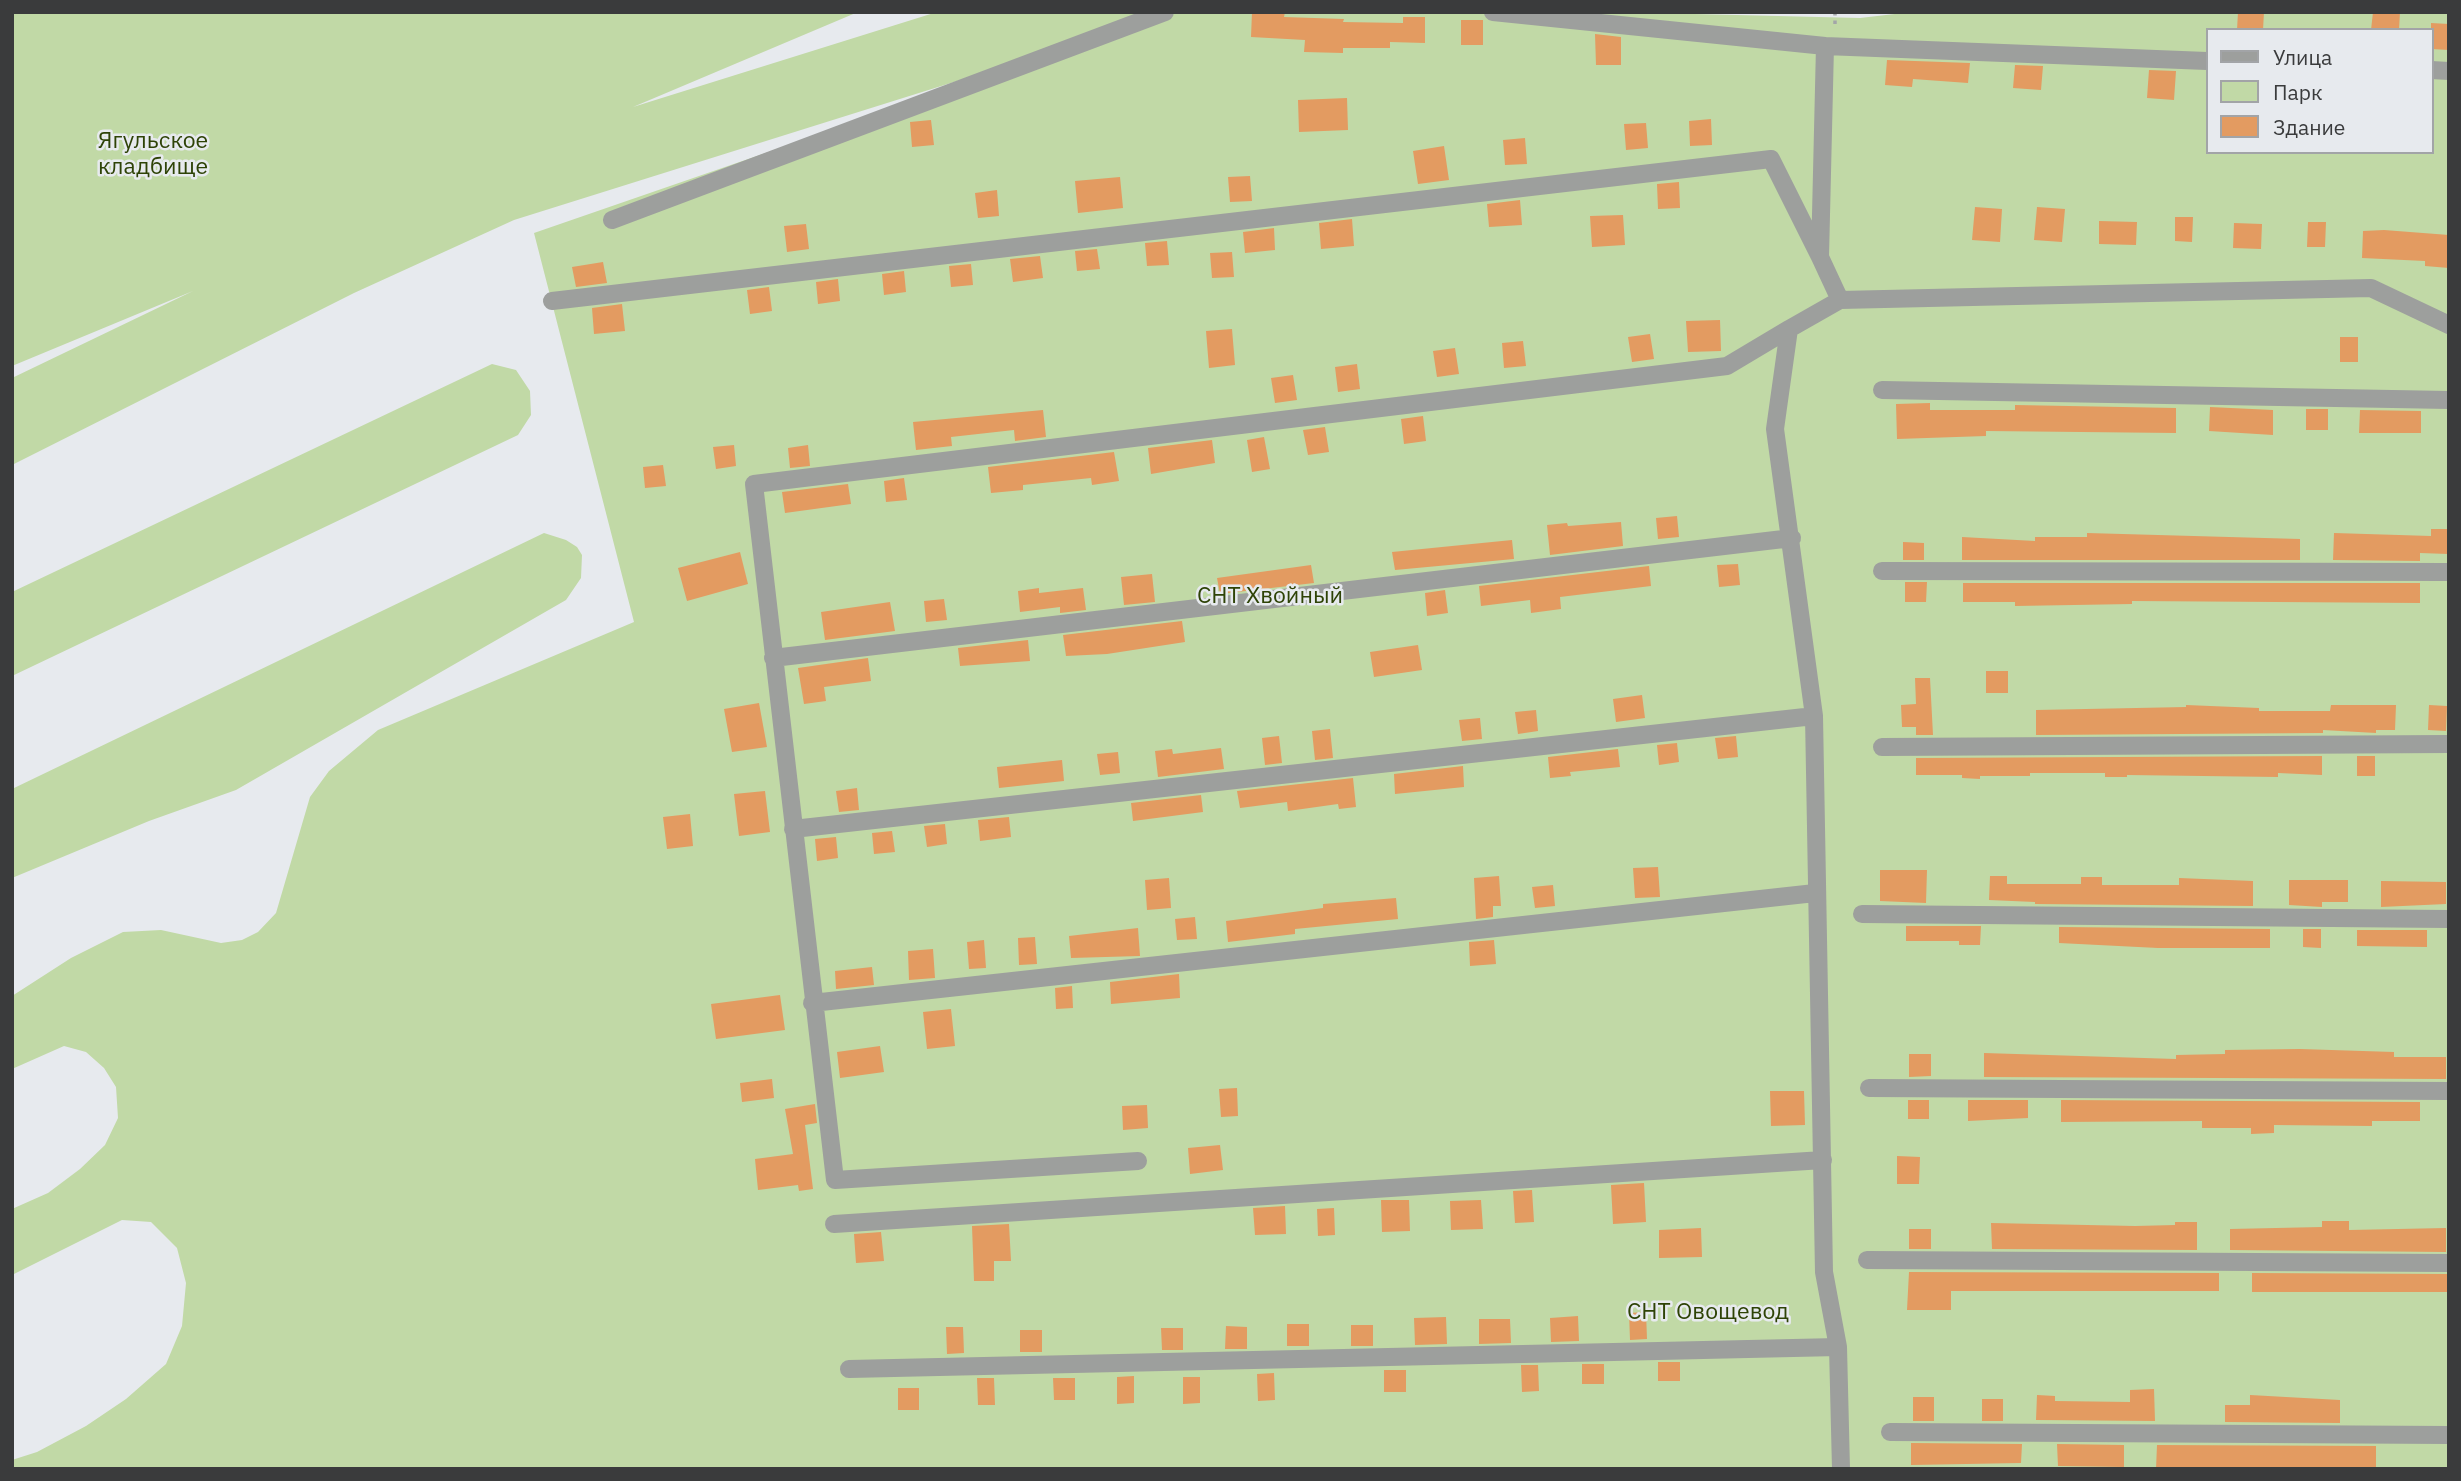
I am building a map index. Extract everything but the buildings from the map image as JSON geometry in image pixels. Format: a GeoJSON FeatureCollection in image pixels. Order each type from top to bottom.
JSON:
{"type":"FeatureCollection","features":[{"type":"Feature","properties":{"kind":"street"},"geometry":{"type":"LineString","coordinates":[[612,220],[1165,12]]}},
{"type":"Feature","properties":{"kind":"street"},"geometry":{"type":"LineString","coordinates":[[1493,12],[1825,46],[2206,61]]}},
{"type":"Feature","properties":{"kind":"street"},"geometry":{"type":"LineString","coordinates":[[1820,257],[1825,46]]}},
{"type":"Feature","properties":{"kind":"street"},"geometry":{"type":"LineString","coordinates":[[552,300],[1772,159],[1840,300]]}},
{"type":"Feature","properties":{"kind":"street"},"geometry":{"type":"LineString","coordinates":[[1138,1161],[835,1180],[812,1003],[754,484],[1727,366],[1840,300],[2371,288],[2449,325]]}},
{"type":"Feature","properties":{"kind":"street"},"geometry":{"type":"LineString","coordinates":[[1789,328],[1775,429],[1792,538],[1814,716],[1815,893],[1824,1272],[1838,1347],[1841,1469]]}},
{"type":"Feature","properties":{"kind":"street"},"geometry":{"type":"LineString","coordinates":[[1882,390],[2449,400]]}},
{"type":"Feature","properties":{"kind":"street"},"geometry":{"type":"LineString","coordinates":[[773,658],[1792,538]]}},
{"type":"Feature","properties":{"kind":"street"},"geometry":{"type":"LineString","coordinates":[[1882,571],[2449,572]]}},
{"type":"Feature","properties":{"kind":"street"},"geometry":{"type":"LineString","coordinates":[[793,828],[1814,716]]}},
{"type":"Feature","properties":{"kind":"street"},"geometry":{"type":"LineString","coordinates":[[1882,747],[2449,744]]}},
{"type":"Feature","properties":{"kind":"street"},"geometry":{"type":"LineString","coordinates":[[812,1003],[1815,893]]}},
{"type":"Feature","properties":{"kind":"street"},"geometry":{"type":"LineString","coordinates":[[1862,914],[2449,919]]}},
{"type":"Feature","properties":{"kind":"street"},"geometry":{"type":"LineString","coordinates":[[1869,1088],[2449,1091]]}},
{"type":"Feature","properties":{"kind":"street"},"geometry":{"type":"LineString","coordinates":[[834,1224],[1823,1160]]}},
{"type":"Feature","properties":{"kind":"street"},"geometry":{"type":"LineString","coordinates":[[1867,1260],[2449,1263]]}},
{"type":"Feature","properties":{"kind":"street"},"geometry":{"type":"LineString","coordinates":[[849,1369],[1838,1347]]}},
{"type":"Feature","properties":{"kind":"street"},"geometry":{"type":"LineString","coordinates":[[1890,1432],[2449,1435]]}},
{"type":"Feature","properties":{"kind":"green space","name":"СНТ Хвойный"},"geometry":{"type":"Polygon","coordinates":[[[12,12],[858,12],[633,107],[937,12],[1613,12],[1860,18],[1912,12],[2449,12],[2449,1469],[12,1469],[12,1460],[37,1452],[86,1426],[126,1399],[166,1364],[182,1326],[186,1283],[177,1248],[151,1222],[122,1220],[12,1275],[12,1209],[48,1193],[80,1169],[105,1145],[118,1118],[116,1087],[104,1068],[86,1052],[64,1046],[12,1069],[12,996],[71,958],[123,932],[161,930],[221,943],[242,940],[258,932],[276,913],[310,797],[329,771],[378,730],[634,622],[534,233],[1139,24],[514,220],[354,293],[12,465],[12,378],[193,291],[12,366],[12,12]]]}},
{"type":"Feature","properties":{"kind":"green space"},"geometry":{"type":"Polygon","coordinates":[[[492,364],[516,370],[530,391],[531,415],[518,435],[12,676],[12,592],[492,364]]]}},
{"type":"Feature","properties":{"kind":"green space"},"geometry":{"type":"Polygon","coordinates":[[[544,533],[566,540],[577,547],[582,555],[581,578],[566,600],[236,790],[149,821],[12,878],[12,789],[544,533]]]}},
{"type":"Feature","properties":{"kind":"park label","name":"Ягульское кладбище"},"geometry":{"type":"Point","coordinates":[153,154]}},
{"type":"Feature","properties":{"kind":"park label","name":"СНТ Овощевод"},"geometry":{"type":"Point","coordinates":[1708,1312]}}]}
